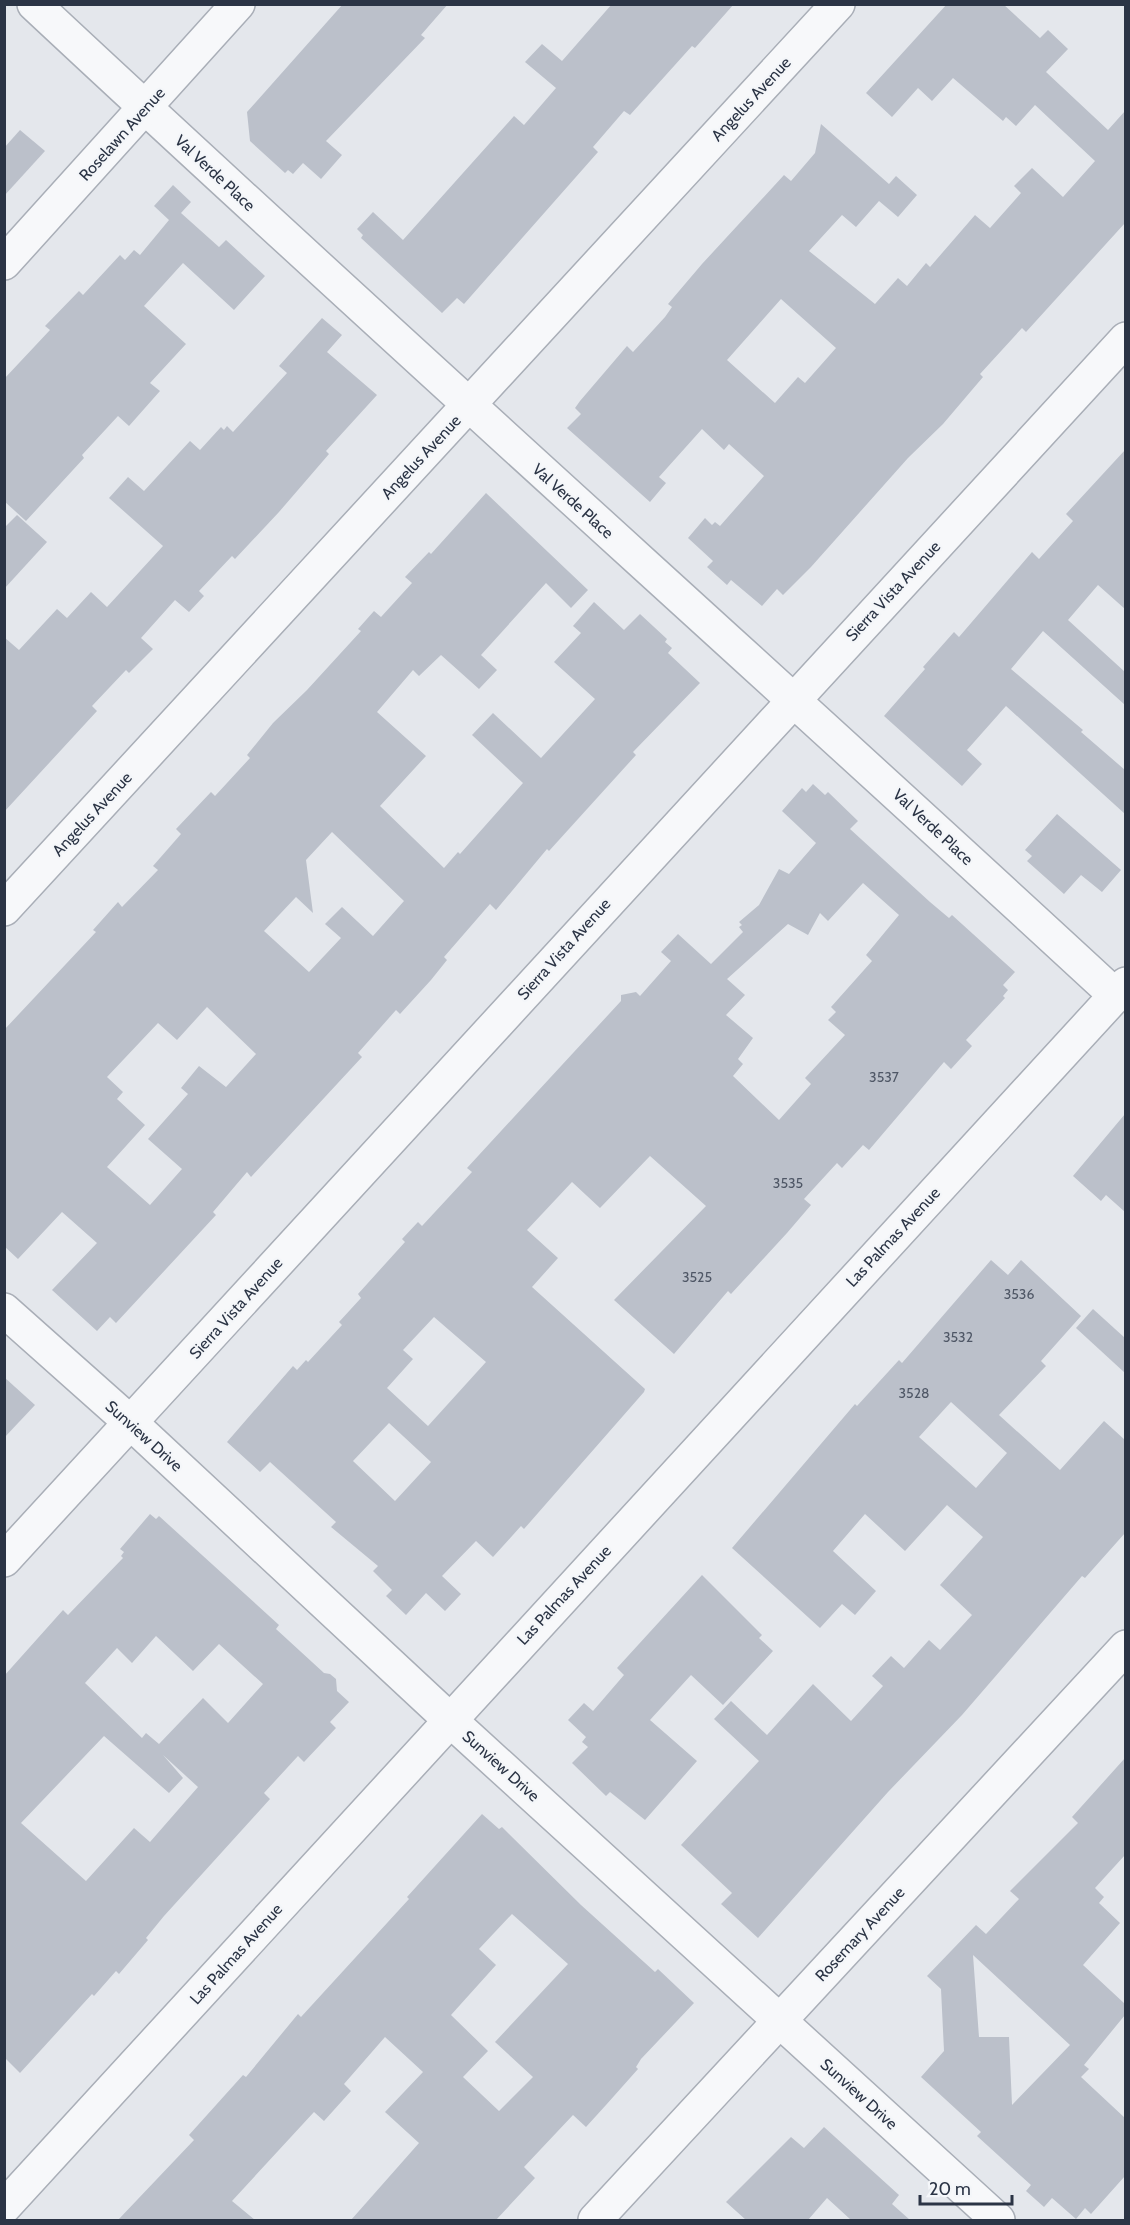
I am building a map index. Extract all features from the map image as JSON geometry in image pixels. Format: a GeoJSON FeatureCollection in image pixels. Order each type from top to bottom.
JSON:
{"type":"FeatureCollection","features":[{"type":"Feature","properties":{"kind":"street","name":"Val Verde Place"},"geometry":{"type":"LineString","coordinates":[[34,4],[468,406],[1120,989]]}},
{"type":"Feature","properties":{"kind":"street","name":"Roselawn Avenue"},"geometry":{"type":"LineString","coordinates":[[4,263],[238,4]]}},
{"type":"Feature","properties":{"kind":"street","name":"Angelus Avenue"},"geometry":{"type":"LineString","coordinates":[[4,909],[838,4]]}},
{"type":"Feature","properties":{"kind":"street","name":"Sierra Vista Avenue"},"geometry":{"type":"LineString","coordinates":[[4,1560],[1125,339]]}},
{"type":"Feature","properties":{"kind":"street","name":"Las Palmas Avenue"},"geometry":{"type":"LineString","coordinates":[[4,2207],[1120,989]]}},
{"type":"Feature","properties":{"kind":"street","name":"Sunview Drive"},"geometry":{"type":"LineString","coordinates":[[4,1310],[131,1423],[450,1720],[998,2220]]}},
{"type":"Feature","properties":{"kind":"street","name":"Rosemary Avenue"},"geometry":{"type":"LineString","coordinates":[[595,2220],[1125,1647]]}},
{"type":"Feature","properties":{"kind":"building"},"geometry":{"type":"Polygon","coordinates":[[[343,4],[448,4],[421,35],[425,38],[326,141],[342,155],[321,179],[303,163],[293,174],[288,170],[285,173],[250,141],[247,112],[343,4]]]}},
{"type":"Feature","properties":{"kind":"building"},"geometry":{"type":"Polygon","coordinates":[[[612,4],[734,4],[695,48],[692,46],[630,115],[624,111],[593,147],[598,152],[464,304],[457,298],[442,313],[361,238],[363,235],[357,229],[373,212],[403,240],[514,116],[524,125],[556,88],[525,62],[542,44],[562,61],[612,4]]]}},
{"type":"Feature","properties":{"kind":"building"},"geometry":{"type":"Polygon","coordinates":[[[947,4],[1003,4],[1040,38],[1048,30],[1068,49],[1046,72],[1108,130],[1125,111],[1125,223],[1026,332],[1022,328],[980,374],[983,377],[943,424],[908,458],[811,567],[783,595],[777,589],[762,606],[731,580],[727,585],[707,567],[713,561],[688,538],[705,518],[712,525],[715,522],[720,526],[764,476],[729,444],[724,450],[702,429],[659,477],[666,483],[650,502],[567,428],[581,414],[575,408],[580,401],[627,346],[633,352],[665,317],[672,307],[668,304],[784,175],[791,181],[815,153],[821,124],[889,184],[896,176],[917,195],[898,217],[879,201],[856,227],[842,215],[809,251],[875,304],[898,278],[907,286],[926,263],[930,267],[975,215],[990,228],[1021,193],[1014,186],[1032,168],[1063,197],[1095,161],[1035,105],[1016,126],[1006,117],[1003,121],[953,78],[932,101],[918,88],[892,117],[866,93],[947,4]],[[781,299],[727,360],[775,403],[798,377],[805,383],[836,348],[781,299]]]}},
{"type":"Feature","properties":{"kind":"building"},"geometry":{"type":"Polygon","coordinates":[[[20,130],[45,151],[4,196],[4,148],[20,130]]]}},
{"type":"Feature","properties":{"kind":"building"},"geometry":{"type":"Polygon","coordinates":[[[173,185],[191,202],[181,213],[219,247],[226,240],[265,276],[234,310],[183,263],[144,306],[186,344],[150,383],[160,391],[129,426],[118,416],[82,455],[84,458],[26,521],[4,501],[4,379],[50,330],[45,326],[79,291],[83,295],[120,255],[125,260],[134,250],[140,255],[169,220],[154,206],[173,185]]]}},
{"type":"Feature","properties":{"kind":"building"},"geometry":{"type":"Polygon","coordinates":[[[322,318],[342,335],[327,352],[377,395],[326,451],[329,454],[279,512],[235,559],[232,556],[199,591],[204,596],[189,612],[175,600],[141,638],[153,649],[129,673],[126,670],[92,706],[97,711],[4,812],[4,637],[19,650],[57,609],[67,618],[91,592],[107,607],[163,546],[109,498],[128,477],[144,491],[190,441],[200,450],[221,427],[224,430],[227,426],[233,432],[287,373],[279,366],[322,318]]]}},
{"type":"Feature","properties":{"kind":"building"},"geometry":{"type":"Polygon","coordinates":[[[1125,450],[1125,609],[1098,585],[1068,620],[1125,672],[1125,705],[1043,631],[1011,669],[1083,730],[1081,732],[1125,770],[1125,814],[1006,706],[967,750],[982,764],[962,786],[884,716],[954,632],[959,637],[1032,552],[1039,559],[1073,521],[1066,514],[1125,450]]]}},
{"type":"Feature","properties":{"kind":"building"},"geometry":{"type":"Polygon","coordinates":[[[486,493],[588,590],[571,608],[546,583],[481,655],[497,670],[479,689],[441,655],[419,676],[413,670],[377,712],[426,756],[380,806],[444,868],[458,852],[460,854],[523,783],[472,735],[493,713],[541,758],[595,699],[554,662],[581,633],[573,626],[594,602],[624,630],[640,614],[667,639],[665,642],[672,648],[668,653],[700,683],[633,752],[636,755],[549,851],[547,849],[496,910],[490,904],[444,957],[447,960],[431,980],[400,1014],[396,1010],[358,1053],[362,1057],[251,1177],[247,1172],[213,1212],[216,1215],[116,1323],[110,1317],[97,1331],[52,1290],[97,1243],[62,1212],[18,1259],[4,1246],[4,1030],[96,932],[93,930],[118,902],[122,907],[158,870],[153,866],[181,834],[176,829],[211,792],[215,796],[250,758],[247,755],[273,723],[361,631],[358,629],[374,611],[381,617],[412,583],[405,577],[429,552],[431,554],[486,493]],[[332,832],[306,860],[313,913],[296,897],[264,931],[309,972],[341,938],[325,924],[342,907],[373,936],[404,901],[332,832]],[[207,1007],[177,1040],[158,1023],[107,1077],[123,1092],[117,1099],[145,1125],[107,1167],[150,1205],[182,1169],[148,1139],[188,1094],[181,1088],[199,1066],[226,1087],[256,1054],[207,1007]]]}},
{"type":"Feature","properties":{"kind":"building"},"geometry":{"type":"Polygon","coordinates":[[[17,515],[47,542],[4,589],[4,528],[17,515]]]}},
{"type":"Feature","properties":{"kind":"building"},"geometry":{"type":"Polygon","coordinates":[[[813,784],[825,795],[828,792],[858,821],[850,829],[930,902],[949,918],[952,915],[1015,972],[1003,985],[1008,990],[1003,996],[1005,998],[966,1040],[972,1046],[951,1069],[944,1062],[869,1150],[863,1145],[842,1168],[837,1163],[804,1199],[811,1205],[731,1294],[728,1291],[674,1354],[614,1300],[706,1206],[650,1156],[600,1208],[572,1182],[527,1230],[558,1258],[532,1287],[645,1389],[644,1392],[524,1529],[521,1526],[493,1557],[476,1541],[442,1576],[461,1594],[445,1611],[426,1593],[406,1615],[386,1596],[392,1590],[373,1571],[378,1566],[331,1527],[336,1522],[270,1462],[260,1472],[227,1442],[293,1366],[297,1370],[306,1360],[308,1362],[342,1325],[339,1322],[361,1298],[358,1294],[405,1242],[402,1239],[418,1222],[422,1226],[472,1172],[467,1168],[621,1001],[621,995],[636,992],[640,996],[671,961],[661,952],[678,934],[711,964],[743,932],[739,927],[742,925],[739,922],[759,905],[779,869],[789,874],[816,843],[782,811],[802,788],[806,792],[813,784]],[[863,883],[828,921],[820,913],[808,935],[788,924],[727,979],[745,995],[726,1015],[753,1038],[738,1059],[743,1064],[733,1076],[779,1120],[811,1084],[805,1078],[845,1035],[828,1020],[836,1012],[831,1007],[872,961],[866,955],[899,915],[863,883]],[[434,1317],[403,1350],[413,1359],[387,1388],[428,1426],[486,1362],[434,1317]],[[389,1423],[353,1461],[395,1501],[431,1462],[389,1423]]]}},
{"type":"Feature","properties":{"kind":"building"},"geometry":{"type":"Polygon","coordinates":[[[1057,814],[1121,870],[1102,892],[1081,875],[1064,894],[1027,861],[1032,856],[1025,850],[1057,814]]]}},
{"type":"Feature","properties":{"kind":"building"},"geometry":{"type":"Polygon","coordinates":[[[1125,1114],[1125,1212],[1106,1195],[1101,1201],[1073,1176],[1125,1114]]]}},
{"type":"Feature","properties":{"kind":"building"},"geometry":{"type":"Polygon","coordinates":[[[991,1260],[1008,1275],[1021,1260],[1081,1316],[1041,1361],[1046,1366],[999,1415],[1060,1470],[1104,1421],[1125,1440],[1125,1533],[1085,1578],[1082,1576],[962,1715],[888,1792],[758,1938],[721,1904],[732,1893],[681,1845],[759,1761],[714,1719],[731,1701],[767,1735],[813,1684],[851,1721],[883,1686],[872,1676],[891,1656],[904,1668],[929,1640],[940,1650],[972,1615],[940,1585],[983,1537],[947,1505],[905,1551],[865,1514],[833,1551],[876,1591],[855,1615],[842,1604],[820,1628],[732,1548],[855,1404],[857,1406],[899,1360],[902,1363],[991,1260]],[[951,1402],[919,1437],[976,1488],[1007,1453],[951,1402]]]}},
{"type":"Feature","properties":{"kind":"building"},"geometry":{"type":"Polygon","coordinates":[[[1093,1309],[1125,1338],[1125,1373],[1076,1328],[1093,1309]]]}},
{"type":"Feature","properties":{"kind":"building"},"geometry":{"type":"Polygon","coordinates":[[[4,1377],[35,1405],[4,1438],[4,1377]]]}},
{"type":"Feature","properties":{"kind":"building"},"geometry":{"type":"Polygon","coordinates":[[[150,1514],[156,1519],[159,1516],[279,1625],[276,1629],[324,1673],[336,1679],[337,1691],[349,1702],[330,1722],[336,1728],[304,1762],[298,1756],[264,1793],[270,1799],[164,1916],[146,1938],[148,1940],[119,1974],[116,1971],[94,1996],[92,1994],[20,2073],[4,2057],[4,1676],[63,1610],[68,1615],[123,1558],[121,1556],[124,1552],[120,1549],[150,1514]],[[156,1636],[132,1663],[117,1648],[85,1683],[142,1738],[146,1733],[159,1744],[203,1698],[228,1723],[263,1684],[219,1644],[193,1671],[156,1636]],[[104,1736],[21,1823],[86,1881],[134,1828],[150,1842],[198,1787],[163,1755],[183,1778],[169,1793],[104,1736]]]}},
{"type":"Feature","properties":{"kind":"building"},"geometry":{"type":"Polygon","coordinates":[[[702,1575],[762,1635],[759,1638],[773,1651],[723,1705],[691,1675],[650,1720],[697,1761],[645,1820],[610,1792],[606,1796],[572,1763],[588,1747],[582,1742],[586,1737],[568,1720],[584,1703],[593,1711],[624,1675],[617,1668],[702,1575]]]}},
{"type":"Feature","properties":{"kind":"building"},"geometry":{"type":"Polygon","coordinates":[[[1125,1758],[1125,1855],[1095,1888],[1104,1897],[1099,1903],[1120,1923],[1083,1965],[1125,2004],[1125,2015],[1084,2065],[1089,2069],[1081,2077],[1125,2118],[1125,2176],[1091,2214],[1085,2208],[1076,2219],[1052,2198],[1044,2207],[1026,2191],[1031,2185],[977,2136],[981,2132],[921,2077],[944,2051],[941,1989],[927,1976],[976,1925],[986,1934],[1019,1899],[1010,1891],[1078,1823],[1072,1817],[1125,1758]],[[973,1955],[979,2037],[1009,2037],[1012,2105],[1070,2045],[973,1955]]]}},
{"type":"Feature","properties":{"kind":"building"},"geometry":{"type":"Polygon","coordinates":[[[482,1814],[499,1829],[502,1827],[581,1905],[655,1972],[658,1969],[694,2003],[641,2059],[636,2067],[638,2069],[586,2127],[573,2115],[524,2167],[535,2178],[496,2220],[351,2220],[419,2143],[385,2112],[423,2072],[385,2037],[344,2084],[351,2091],[324,2121],[314,2112],[232,2201],[255,2220],[118,2220],[194,2140],[189,2135],[243,2075],[246,2077],[298,2014],[301,2017],[409,1899],[407,1897],[482,1814]],[[512,1914],[479,1949],[496,1965],[451,2015],[488,2051],[463,2077],[499,2111],[533,2077],[495,2042],[568,1964],[512,1914]]]}},
{"type":"Feature","properties":{"kind":"building"},"geometry":{"type":"Polygon","coordinates":[[[824,2127],[899,2195],[892,2204],[910,2220],[851,2220],[827,2198],[808,2220],[746,2220],[726,2202],[791,2137],[804,2148],[824,2127]]]}}]}
